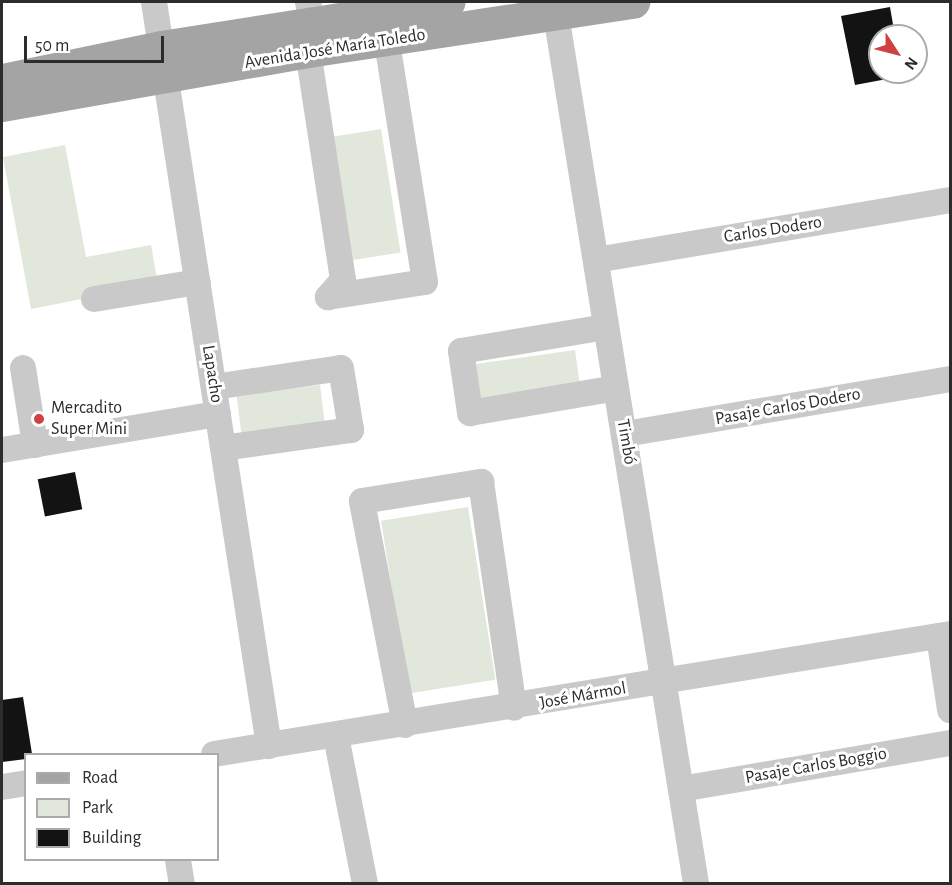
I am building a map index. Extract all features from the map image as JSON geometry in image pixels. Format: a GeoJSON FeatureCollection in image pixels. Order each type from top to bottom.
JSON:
{"type":"FeatureCollection","features":[{"type":"Feature","properties":{"kind":"main road","name":"Avenida José María Toledo"},"geometry":{"type":"LineString","coordinates":[[2,105],[309,25],[449,2]]}},
{"type":"Feature","properties":{"kind":"main road","name":"Avenida José María Toledo"},"geometry":{"type":"LineString","coordinates":[[309,25],[387,42],[555,8],[633,2]]}},
{"type":"Feature","properties":{"kind":"main road","name":"Avenida José María Toledo"},"geometry":{"type":"LineString","coordinates":[[2,80],[164,62]]}},
{"type":"Feature","properties":{"kind":"street","name":"Lapacho"},"geometry":{"type":"LineString","coordinates":[[154,2],[269,746]]}},
{"type":"Feature","properties":{"kind":"street","name":"Timbó"},"geometry":{"type":"LineString","coordinates":[[555,8],[696,884]]}},
{"type":"Feature","properties":{"kind":"street"},"geometry":{"type":"LineString","coordinates":[[309,25],[343,280],[328,297],[425,282],[387,42]]}},
{"type":"Feature","properties":{"kind":"street","name":"Carlos Dodero"},"geometry":{"type":"LineString","coordinates":[[596,260],[951,200]]}},
{"type":"Feature","properties":{"kind":"street"},"geometry":{"type":"LineString","coordinates":[[94,299],[198,282]]}},
{"type":"Feature","properties":{"kind":"street"},"geometry":{"type":"LineString","coordinates":[[606,327],[460,351],[470,413],[616,388]]}},
{"type":"Feature","properties":{"kind":"street"},"geometry":{"type":"LineString","coordinates":[[23,368],[35,445]]}},
{"type":"Feature","properties":{"kind":"street"},"geometry":{"type":"LineString","coordinates":[[214,387],[341,368],[351,430],[223,448]]}},
{"type":"Feature","properties":{"kind":"street","name":"Pasaje Carlos Dodero"},"geometry":{"type":"LineString","coordinates":[[625,434],[951,380]]}},
{"type":"Feature","properties":{"kind":"street"},"geometry":{"type":"LineString","coordinates":[[2,450],[218,414]]}},
{"type":"Feature","properties":{"kind":"street"},"geometry":{"type":"LineString","coordinates":[[405,725],[362,501],[481,482],[514,708]]}},
{"type":"Feature","properties":{"kind":"street"},"geometry":{"type":"LineString","coordinates":[[945,635],[951,710]]}},
{"type":"Feature","properties":{"kind":"street","name":"José Mármol"},"geometry":{"type":"LineString","coordinates":[[219,753],[514,708],[945,635]]}},
{"type":"Feature","properties":{"kind":"street"},"geometry":{"type":"LineString","coordinates":[[336,736],[365,884]]}},
{"type":"Feature","properties":{"kind":"street","name":"Pasaje Carlos Boggio"},"geometry":{"type":"LineString","coordinates":[[681,789],[951,743]]}},
{"type":"Feature","properties":{"kind":"street"},"geometry":{"type":"LineString","coordinates":[[2,787],[24,783]]}},
{"type":"Feature","properties":{"kind":"street"},"geometry":{"type":"LineString","coordinates":[[178,861],[182,884]]}},
{"type":"Feature","properties":{"kind":"green space"},"geometry":{"type":"Polygon","coordinates":[[[381,129],[401,252],[353,260],[334,137],[381,129]]]}},
{"type":"Feature","properties":{"kind":"green space"},"geometry":{"type":"Polygon","coordinates":[[[65,145],[86,257],[151,245],[158,284],[31,309],[3,157],[65,145]]]}},
{"type":"Feature","properties":{"kind":"green space"},"geometry":{"type":"Polygon","coordinates":[[[575,350],[580,386],[480,400],[475,364],[575,350]]]}},
{"type":"Feature","properties":{"kind":"green space"},"geometry":{"type":"Polygon","coordinates":[[[320,385],[325,426],[242,436],[237,395],[320,385]]]}},
{"type":"Feature","properties":{"kind":"green space"},"geometry":{"type":"Polygon","coordinates":[[[468,507],[495,680],[408,694],[381,521],[468,507]]]}},
{"type":"Feature","properties":{"kind":"building"},"geometry":{"type":"Polygon","coordinates":[[[890,7],[893,24],[868,24],[868,83],[855,85],[841,16],[890,7]]]}},
{"type":"Feature","properties":{"kind":"building"},"geometry":{"type":"Polygon","coordinates":[[[75,472],[82,509],[45,517],[38,479],[75,472]]]}},
{"type":"Feature","properties":{"kind":"building"},"geometry":{"type":"Polygon","coordinates":[[[23,697],[32,753],[24,753],[24,759],[2,762],[2,700],[23,697]]]}},
{"type":"Feature","properties":{"kind":"place","name":"Mercadito Super Mini"},"geometry":{"type":"Point","coordinates":[39,419]}}]}
